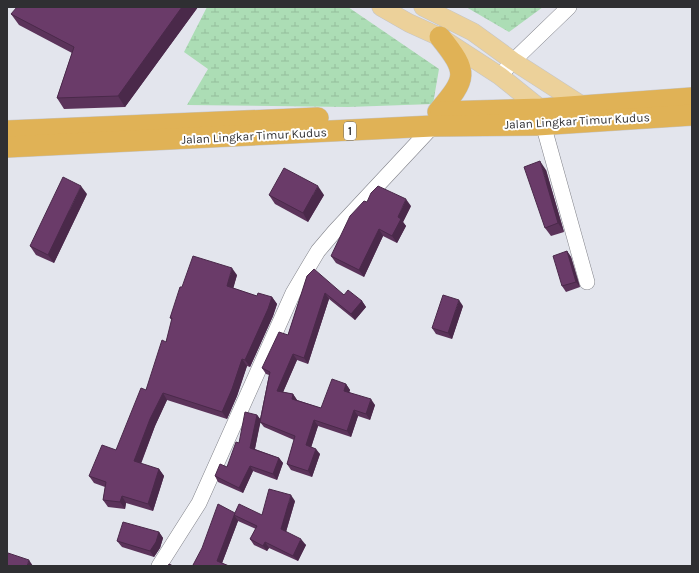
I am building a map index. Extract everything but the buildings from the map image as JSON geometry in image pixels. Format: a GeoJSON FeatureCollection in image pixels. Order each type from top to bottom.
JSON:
{"type":"FeatureCollection","features":[{"type":"Feature","properties":{"kind":"highway"},"geometry":{"type":"LineString","coordinates":[[435,119],[460,82],[460,68],[454,54],[440,37]]}},
{"type":"Feature","properties":{"kind":"highway","name":"Jalan Lingkar Timur Kudus"},"geometry":{"type":"LineString","coordinates":[[7,131],[542,117],[583,114],[692,98]]}},
{"type":"Feature","properties":{"kind":"highway","name":"Jalan Lingkar Timur Kudus"},"geometry":{"type":"LineString","coordinates":[[583,114],[692,115]]}},
{"type":"Feature","properties":{"kind":"highway","name":"Jalan Lingkar Timur Kudus"},"geometry":{"type":"LineString","coordinates":[[7,147],[435,119]]}},
{"type":"Feature","properties":{"kind":"main road"},"geometry":{"type":"LineString","coordinates":[[381,7],[409,23],[440,37],[500,76],[542,117]]}},
{"type":"Feature","properties":{"kind":"main road"},"geometry":{"type":"LineString","coordinates":[[423,7],[473,32],[583,114]]}},
{"type":"Feature","properties":{"kind":"street"},"geometry":{"type":"LineString","coordinates":[[500,76],[513,61],[569,7]]}},
{"type":"Feature","properties":{"kind":"street"},"geometry":{"type":"LineString","coordinates":[[542,117],[587,282]]}},
{"type":"Feature","properties":{"kind":"street"},"geometry":{"type":"LineString","coordinates":[[159,566],[199,503],[293,293],[306,271],[318,252],[335,231],[435,119]]}},
{"type":"Feature","properties":{"kind":"green space"},"geometry":{"type":"Polygon","coordinates":[[[207,7],[348,7],[439,69],[433,104],[348,107],[187,105],[208,69],[184,52],[207,7]]]}},
{"type":"Feature","properties":{"kind":"green space"},"geometry":{"type":"Polygon","coordinates":[[[466,7],[543,7],[509,32],[466,7]]]}}]}
